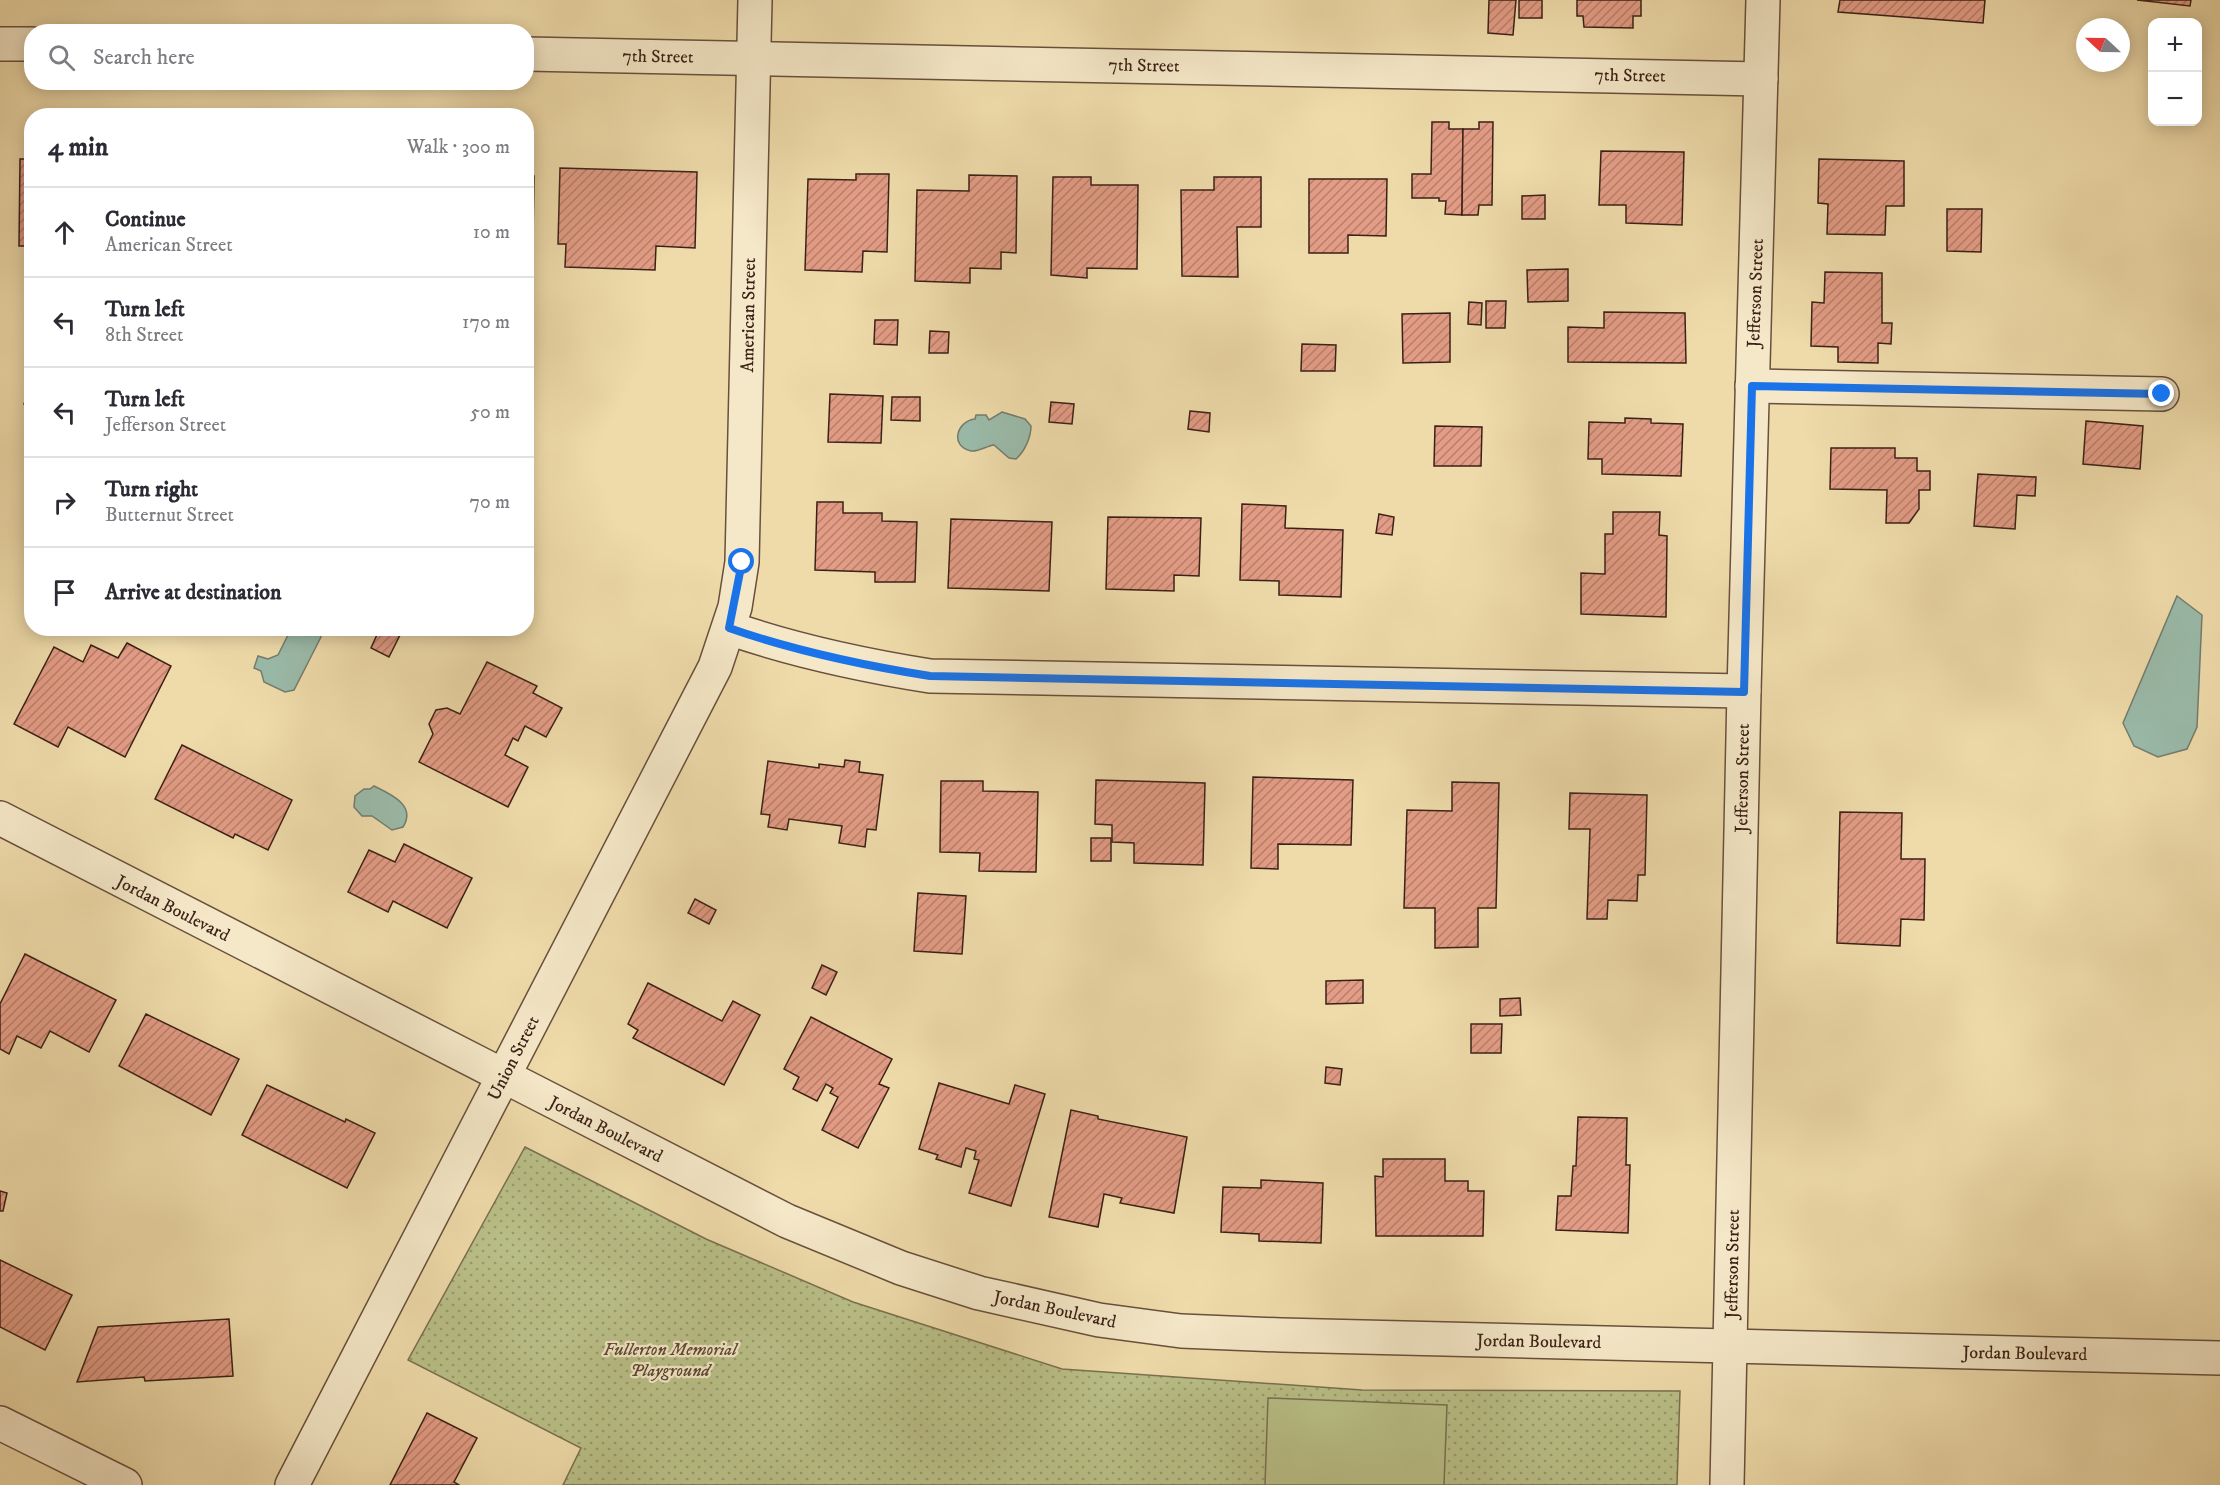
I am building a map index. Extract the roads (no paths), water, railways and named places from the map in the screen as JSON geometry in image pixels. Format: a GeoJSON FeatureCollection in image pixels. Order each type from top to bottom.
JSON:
{"type":"FeatureCollection","features":[{"type":"Feature","properties":{"kind":"street","name":"American Street"},"geometry":{"type":"LineString","coordinates":[[729,628],[742,562],[755,0]]}},
{"type":"Feature","properties":{"kind":"street","name":"Jefferson Street"},"geometry":{"type":"LineString","coordinates":[[1727,1485],[1744,692],[1763,0]]}},
{"type":"Feature","properties":{"kind":"street"},"geometry":{"type":"LineString","coordinates":[[0,44],[24,44]]}},
{"type":"Feature","properties":{"kind":"street","name":"7th Street"},"geometry":{"type":"LineString","coordinates":[[534,54],[1761,78]]}},
{"type":"Feature","properties":{"kind":"street"},"geometry":{"type":"LineString","coordinates":[[1752,386],[2162,394]]}},
{"type":"Feature","properties":{"kind":"street"},"geometry":{"type":"LineString","coordinates":[[729,628],[778,645],[853,664],[930,676],[1744,692]]}},
{"type":"Feature","properties":{"kind":"street","name":"Union Street"},"geometry":{"type":"LineString","coordinates":[[292,1485],[714,667],[729,628]]}},
{"type":"Feature","properties":{"kind":"street","name":"Jordan Boulevard"},"geometry":{"type":"LineString","coordinates":[[0,818],[787,1221],[901,1268],[979,1293],[1077,1315],[1181,1331],[2220,1358]]}},
{"type":"Feature","properties":{"kind":"street"},"geometry":{"type":"LineString","coordinates":[[0,1423],[125,1485]]}},
{"type":"Feature","properties":{"kind":"park label","name":"Fullerton Memorial Playground"},"geometry":{"type":"Point","coordinates":[670,1359]}}]}
